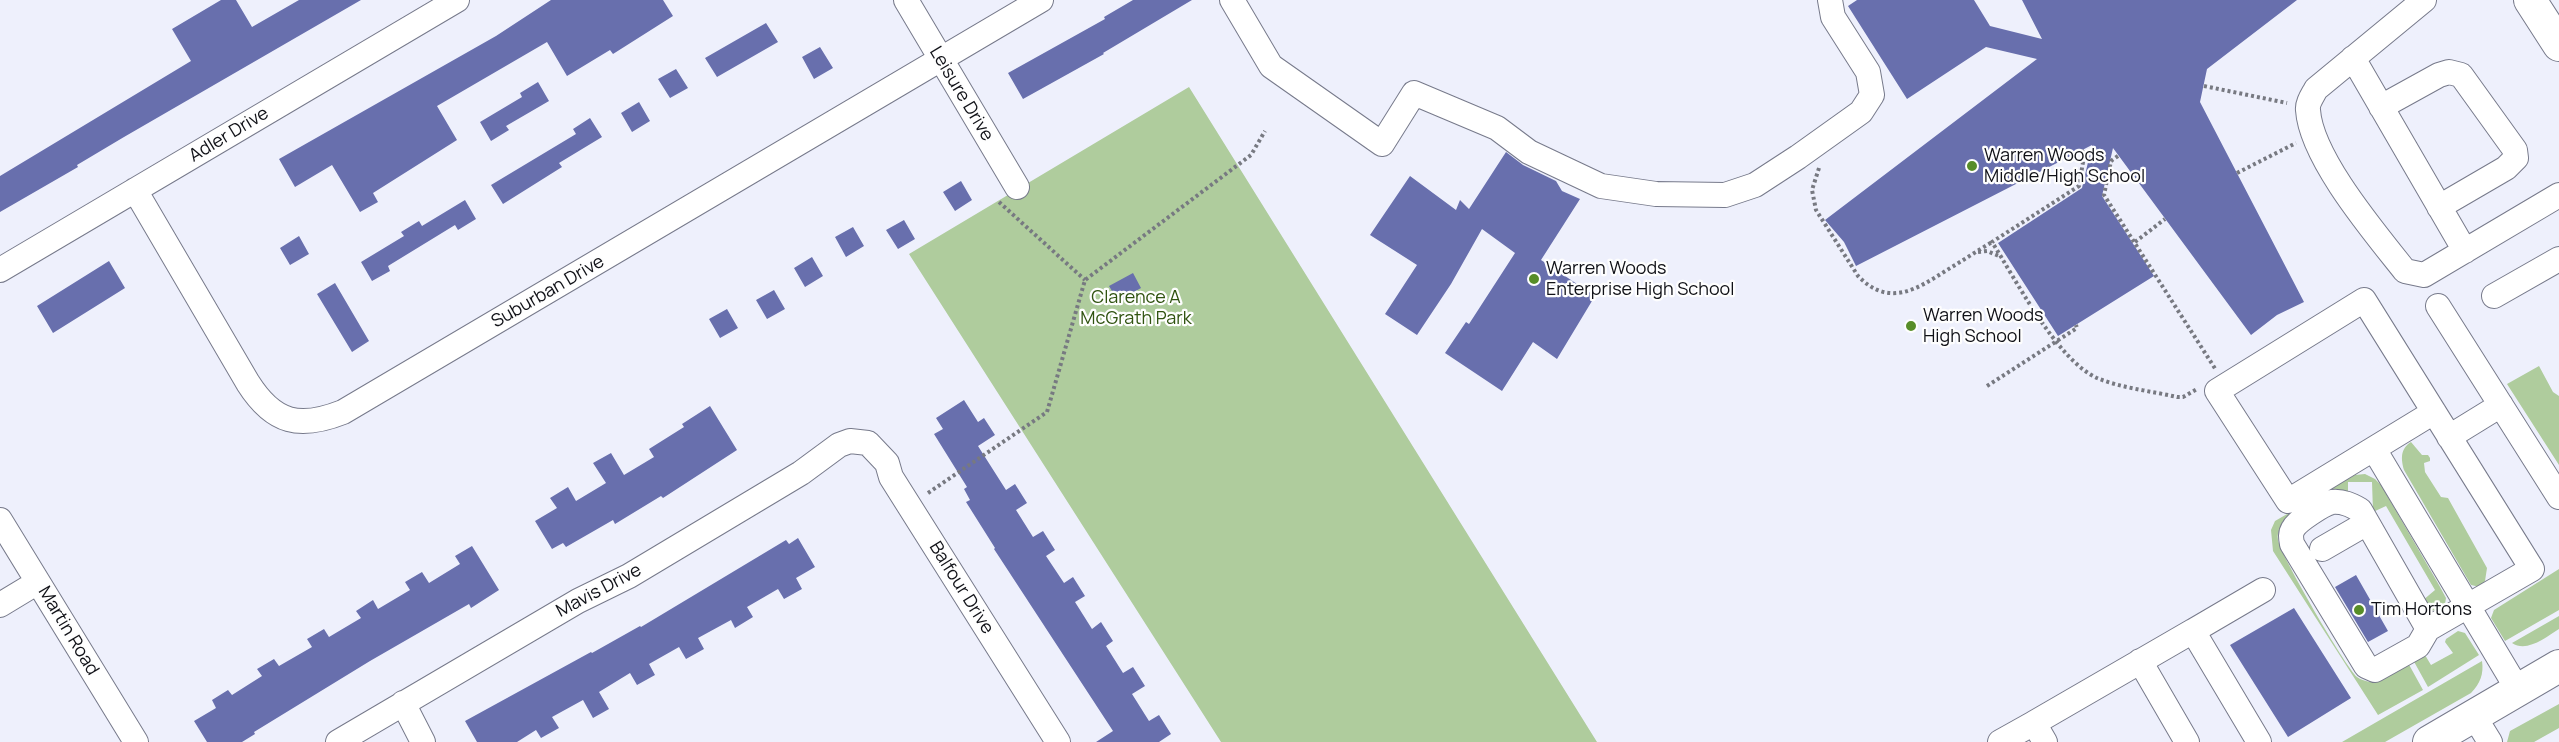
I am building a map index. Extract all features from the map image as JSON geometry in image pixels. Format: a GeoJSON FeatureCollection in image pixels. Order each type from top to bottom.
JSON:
{"type":"FeatureCollection","features":[{"type":"Feature","properties":{"kind":"main road"},"geometry":{"type":"LineString","coordinates":[[2530,0],[2559,45]]}},
{"type":"Feature","properties":{"kind":"main road"},"geometry":{"type":"LineString","coordinates":[[2429,742],[2559,666]]}},
{"type":"Feature","properties":{"kind":"street","name":"Adler Drive"},"geometry":{"type":"LineString","coordinates":[[0,270],[457,0]]}},
{"type":"Feature","properties":{"kind":"street","name":"Leisure Drive"},"geometry":{"type":"LineString","coordinates":[[906,0],[941,59],[1008,194]]}},
{"type":"Feature","properties":{"kind":"street","name":"Suburban Drive"},"geometry":{"type":"LineString","coordinates":[[135,190],[248,383],[265,406],[278,416],[291,421],[305,423],[322,420],[343,412],[1041,0]]}},
{"type":"Feature","properties":{"kind":"street"},"geometry":{"type":"LineString","coordinates":[[1232,0],[1271,66],[1382,144],[1414,93],[1497,128],[1529,152],[1601,186],[1656,194],[1725,195],[1755,185],[1798,157],[1860,112],[1872,95],[1868,72],[1833,17],[1830,0]]}},
{"type":"Feature","properties":{"kind":"street"},"geometry":{"type":"LineString","coordinates":[[2424,0],[2316,89],[2307,107],[2313,136],[2347,196],[2405,271],[2424,274],[2559,195]]}},
{"type":"Feature","properties":{"kind":"street"},"geometry":{"type":"LineString","coordinates":[[2352,58],[2464,251]]}},
{"type":"Feature","properties":{"kind":"street"},"geometry":{"type":"LineString","coordinates":[[2381,106],[2439,75],[2449,72],[2461,75],[2515,150],[2516,158],[2506,168],[2439,207]]}},
{"type":"Feature","properties":{"kind":"street"},"geometry":{"type":"LineString","coordinates":[[2494,296],[2559,258]]}},
{"type":"Feature","properties":{"kind":"street"},"geometry":{"type":"LineString","coordinates":[[2428,629],[2360,510],[2349,504],[2331,502],[2297,523],[2291,532],[2292,543],[2366,666],[2375,670],[2418,646],[2428,629],[2532,568],[2364,300],[2217,391],[2288,501],[2434,412]]}},
{"type":"Feature","properties":{"kind":"street"},"geometry":{"type":"LineString","coordinates":[[2438,306],[2559,497]]}},
{"type":"Feature","properties":{"kind":"street"},"geometry":{"type":"LineString","coordinates":[[2450,437],[2500,405]]}},
{"type":"Feature","properties":{"kind":"street","name":"Mavis Drive"},"geometry":{"type":"LineString","coordinates":[[338,742],[578,601],[639,570],[801,473],[839,445],[859,440]]}},
{"type":"Feature","properties":{"kind":"street","name":"Balfour Drive"},"geometry":{"type":"LineString","coordinates":[[859,440],[868,443],[887,463],[891,477],[1058,742]]}},
{"type":"Feature","properties":{"kind":"street"},"geometry":{"type":"LineString","coordinates":[[2373,448],[2518,690]]}},
{"type":"Feature","properties":{"kind":"street","name":"Martin Road"},"geometry":{"type":"LineString","coordinates":[[0,520],[136,742]]}},
{"type":"Feature","properties":{"kind":"street"},"geometry":{"type":"LineString","coordinates":[[2322,549],[2367,523]]}},
{"type":"Feature","properties":{"kind":"street"},"geometry":{"type":"LineString","coordinates":[[0,605],[38,582]]}},
{"type":"Feature","properties":{"kind":"street"},"geometry":{"type":"LineString","coordinates":[[2000,742],[2039,732],[2140,661],[2263,590]]}},
{"type":"Feature","properties":{"kind":"street"},"geometry":{"type":"LineString","coordinates":[[2193,631],[2259,742]]}},
{"type":"Feature","properties":{"kind":"street"},"geometry":{"type":"LineString","coordinates":[[2140,661],[2187,742]]}},
{"type":"Feature","properties":{"kind":"street"},"geometry":{"type":"LineString","coordinates":[[403,703],[423,742]]}},
{"type":"Feature","properties":{"kind":"street"},"geometry":{"type":"LineString","coordinates":[[2474,716],[2490,742]]}},
{"type":"Feature","properties":{"kind":"path"},"geometry":{"type":"LineString","coordinates":[[2204,86],[2287,103]]}},
{"type":"Feature","properties":{"kind":"path"},"geometry":{"type":"LineString","coordinates":[[928,493],[1047,412],[1085,280],[1251,154],[1265,131]]}},
{"type":"Feature","properties":{"kind":"path"},"geometry":{"type":"LineString","coordinates":[[2237,173],[2296,142]]}},
{"type":"Feature","properties":{"kind":"path"},"geometry":{"type":"LineString","coordinates":[[1824,162],[1812,190],[1816,210],[1850,266],[1865,284],[1887,293],[1912,291],[2079,186],[2084,156],[2082,150]]}},
{"type":"Feature","properties":{"kind":"path"},"geometry":{"type":"LineString","coordinates":[[2118,156],[2111,161],[2104,195],[2219,375]]}},
{"type":"Feature","properties":{"kind":"path"},"geometry":{"type":"LineString","coordinates":[[1008,194],[1085,280]]}},
{"type":"Feature","properties":{"kind":"path"},"geometry":{"type":"LineString","coordinates":[[2134,242],[2165,219]]}},
{"type":"Feature","properties":{"kind":"path"},"geometry":{"type":"LineString","coordinates":[[1992,242],[2056,342],[2084,371],[2106,381],[2183,397],[2203,386]]}},
{"type":"Feature","properties":{"kind":"path"},"geometry":{"type":"LineString","coordinates":[[1971,255],[1987,251],[2000,256],[2004,261]]}},
{"type":"Feature","properties":{"kind":"path"},"geometry":{"type":"LineString","coordinates":[[1987,386],[2078,328],[2076,325]]}},
{"type":"Feature","properties":{"kind":"green space","name":"Clarence A McGrath Park"},"geometry":{"type":"Polygon","coordinates":[[[1189,87],[1597,742],[1221,742],[909,254],[1189,87]]]}},
{"type":"Feature","properties":{"kind":"green space"},"geometry":{"type":"Polygon","coordinates":[[[2539,366],[2553,392],[2559,396],[2559,465],[2507,384],[2539,366]]]}},
{"type":"Feature","properties":{"kind":"green space"},"geometry":{"type":"Polygon","coordinates":[[[2411,442],[2422,455],[2428,455],[2430,458],[2430,461],[2424,463],[2425,472],[2441,497],[2448,498],[2487,568],[2485,581],[2480,587],[2471,585],[2404,470],[2402,454],[2411,442]]]}},
{"type":"Feature","properties":{"kind":"green space"},"geometry":{"type":"Polygon","coordinates":[[[2365,474],[2381,485],[2446,598],[2445,604],[2438,611],[2429,610],[2422,601],[2435,590],[2386,506],[2373,512],[2372,482],[2348,482],[2348,496],[2281,527],[2278,540],[2301,587],[2357,677],[2370,682],[2407,661],[2423,690],[2378,715],[2273,551],[2271,530],[2275,521],[2355,475],[2365,474]]]}},
{"type":"Feature","properties":{"kind":"green space"},"geometry":{"type":"Polygon","coordinates":[[[2559,569],[2559,610],[2505,641],[2491,618],[2494,610],[2559,569]]]}},
{"type":"Feature","properties":{"kind":"green space"},"geometry":{"type":"Polygon","coordinates":[[[2559,616],[2559,629],[2542,640],[2524,646],[2512,643],[2559,616]]]}},
{"type":"Feature","properties":{"kind":"green space"},"geometry":{"type":"Polygon","coordinates":[[[2458,631],[2465,633],[2479,655],[2428,687],[2412,658],[2425,655],[2431,665],[2453,653],[2445,642],[2458,631]]]}},
{"type":"Feature","properties":{"kind":"green space"},"geometry":{"type":"Polygon","coordinates":[[[2482,661],[2481,678],[2471,693],[2385,742],[2342,742],[2482,661]]]}},
{"type":"Feature","properties":{"kind":"green space"},"geometry":{"type":"Polygon","coordinates":[[[2559,704],[2559,728],[2534,742],[2507,742],[2510,731],[2559,704]]]}},
{"type":"Feature","properties":{"kind":"building"},"geometry":{"type":"Polygon","coordinates":[[[221,0],[236,0],[252,27],[299,0],[361,0],[124,137],[77,165],[78,167],[0,212],[0,176],[191,61],[172,29],[221,0]]]}},
{"type":"Feature","properties":{"kind":"building"},"geometry":{"type":"Polygon","coordinates":[[[551,0],[663,0],[673,16],[613,54],[610,50],[567,76],[547,42],[437,106],[457,140],[373,193],[378,202],[360,212],[332,165],[295,187],[279,159],[496,36],[551,0]]]}},
{"type":"Feature","properties":{"kind":"building"},"geometry":{"type":"Polygon","coordinates":[[[1133,0],[1192,0],[1104,54],[1023,99],[1008,73],[1105,19],[1104,17],[1133,0]]]}},
{"type":"Feature","properties":{"kind":"building","name":"Warren Woods Middle/High School"},"geometry":{"type":"Polygon","coordinates":[[[1857,0],[1974,0],[1990,26],[2042,39],[2022,0],[2297,0],[2207,69],[2200,102],[2304,302],[2277,315],[2251,335],[2113,148],[2102,196],[2154,276],[2058,336],[1998,243],[2082,188],[2092,145],[1856,266],[1844,242],[1825,220],[2037,59],[1986,47],[1907,99],[1848,6],[1857,0]]]}},
{"type":"Feature","properties":{"kind":"building"},"geometry":{"type":"Polygon","coordinates":[[[766,23],[778,42],[717,77],[705,58],[766,23]]]}},
{"type":"Feature","properties":{"kind":"building"},"geometry":{"type":"Polygon","coordinates":[[[820,47],[833,68],[814,79],[802,57],[820,47]]]}},
{"type":"Feature","properties":{"kind":"building"},"geometry":{"type":"Polygon","coordinates":[[[676,69],[688,88],[670,98],[658,79],[676,69]]]}},
{"type":"Feature","properties":{"kind":"building"},"geometry":{"type":"Polygon","coordinates":[[[538,82],[549,101],[506,126],[509,130],[491,141],[480,122],[522,97],[520,93],[538,82]]]}},
{"type":"Feature","properties":{"kind":"building"},"geometry":{"type":"Polygon","coordinates":[[[639,102],[650,121],[632,132],[621,113],[639,102]]]}},
{"type":"Feature","properties":{"kind":"building"},"geometry":{"type":"Polygon","coordinates":[[[590,118],[602,137],[559,163],[562,167],[503,204],[491,185],[576,134],[573,129],[590,118]]]}},
{"type":"Feature","properties":{"kind":"building","name":"Warren Woods Enterprise High School"},"geometry":{"type":"Polygon","coordinates":[[[1506,152],[1523,165],[1556,181],[1562,191],[1580,199],[1541,260],[1595,296],[1557,359],[1533,342],[1502,391],[1445,353],[1466,322],[1469,324],[1515,253],[1482,229],[1451,284],[1417,335],[1385,314],[1417,265],[1370,235],[1410,176],[1456,210],[1460,200],[1469,209],[1506,152]]]}},
{"type":"Feature","properties":{"kind":"building"},"geometry":{"type":"Polygon","coordinates":[[[961,181],[972,200],[955,211],[943,192],[961,181]]]}},
{"type":"Feature","properties":{"kind":"building"},"geometry":{"type":"Polygon","coordinates":[[[465,200],[476,219],[458,230],[455,225],[388,266],[390,271],[372,281],[361,262],[404,236],[401,232],[419,221],[422,226],[465,200]]]}},
{"type":"Feature","properties":{"kind":"building"},"geometry":{"type":"Polygon","coordinates":[[[904,220],[915,239],[898,249],[886,230],[904,220]]]}},
{"type":"Feature","properties":{"kind":"building"},"geometry":{"type":"Polygon","coordinates":[[[853,227],[864,246],[846,257],[835,237],[853,227]]]}},
{"type":"Feature","properties":{"kind":"building"},"geometry":{"type":"Polygon","coordinates":[[[299,236],[309,254],[290,265],[280,248],[299,236]]]}},
{"type":"Feature","properties":{"kind":"building"},"geometry":{"type":"Polygon","coordinates":[[[812,257],[823,276],[805,287],[794,268],[812,257]]]}},
{"type":"Feature","properties":{"kind":"building"},"geometry":{"type":"Polygon","coordinates":[[[109,261],[125,288],[53,333],[37,306],[109,261]]]}},
{"type":"Feature","properties":{"kind":"building"},"geometry":{"type":"Polygon","coordinates":[[[1133,273],[1141,288],[1118,301],[1109,286],[1133,273]]]}},
{"type":"Feature","properties":{"kind":"building"},"geometry":{"type":"Polygon","coordinates":[[[335,283],[369,341],[352,352],[317,294],[335,283]]]}},
{"type":"Feature","properties":{"kind":"building"},"geometry":{"type":"Polygon","coordinates":[[[774,290],[785,309],[767,319],[756,300],[774,290]]]}},
{"type":"Feature","properties":{"kind":"building"},"geometry":{"type":"Polygon","coordinates":[[[727,309],[738,328],[720,338],[709,319],[727,309]]]}},
{"type":"Feature","properties":{"kind":"building"},"geometry":{"type":"Polygon","coordinates":[[[964,400],[978,422],[984,418],[995,435],[978,446],[1006,490],[1015,484],[1027,503],[1016,510],[1033,537],[1043,531],[1055,550],[1046,556],[1064,583],[1073,577],[1085,596],[1075,602],[1092,629],[1101,622],[1113,641],[1106,646],[1123,673],[1133,667],[1145,686],[1132,694],[1149,721],[1159,715],[1171,734],[1159,742],[1096,742],[1113,731],[994,549],[966,502],[970,500],[964,489],[967,487],[934,434],[943,429],[936,418],[964,400]]]}},
{"type":"Feature","properties":{"kind":"building"},"geometry":{"type":"Polygon","coordinates":[[[710,406],[737,450],[663,498],[661,496],[615,524],[613,520],[566,547],[563,543],[552,549],[535,521],[557,508],[550,498],[568,487],[576,501],[606,483],[593,463],[611,453],[624,475],[654,457],[649,449],[684,427],[682,424],[710,406]]]}},
{"type":"Feature","properties":{"kind":"building"},"geometry":{"type":"Polygon","coordinates":[[[798,538],[815,567],[796,578],[802,589],[784,599],[778,589],[747,607],[753,617],[735,628],[731,620],[698,638],[704,649],[686,659],[679,647],[649,664],[655,675],[637,685],[630,673],[599,692],[609,709],[593,718],[583,700],[552,717],[559,728],[541,738],[536,730],[517,742],[477,742],[465,721],[641,627],[786,540],[789,544],[798,538]]]}},
{"type":"Feature","properties":{"kind":"building"},"geometry":{"type":"Polygon","coordinates":[[[472,546],[499,590],[471,608],[469,604],[370,661],[254,732],[255,734],[242,742],[207,742],[194,721],[216,708],[212,700],[228,690],[232,695],[262,676],[257,669],[274,659],[279,666],[312,647],[307,639],[324,629],[329,637],[361,618],[356,611],[373,600],[378,609],[410,590],[405,582],[422,572],[429,583],[460,564],[455,556],[472,546]]]}},
{"type":"Feature","properties":{"kind":"building","name":"Tim Hortons"},"geometry":{"type":"Polygon","coordinates":[[[2356,575],[2388,631],[2368,642],[2335,587],[2356,575]]]}},
{"type":"Feature","properties":{"kind":"building"},"geometry":{"type":"Polygon","coordinates":[[[2294,608],[2351,698],[2288,737],[2230,645],[2294,608]]]}},
{"type":"Feature","properties":{"kind":"place","name":"Warren Woods Middle/High School"},"geometry":{"type":"Point","coordinates":[1972,166]}},
{"type":"Feature","properties":{"kind":"place","name":"Warren Woods Enterprise High School"},"geometry":{"type":"Point","coordinates":[1534,279]}},
{"type":"Feature","properties":{"kind":"place","name":"Warren Woods High School"},"geometry":{"type":"Point","coordinates":[1911,326]}},
{"type":"Feature","properties":{"kind":"place","name":"Tim Hortons"},"geometry":{"type":"Point","coordinates":[2359,610]}}]}
